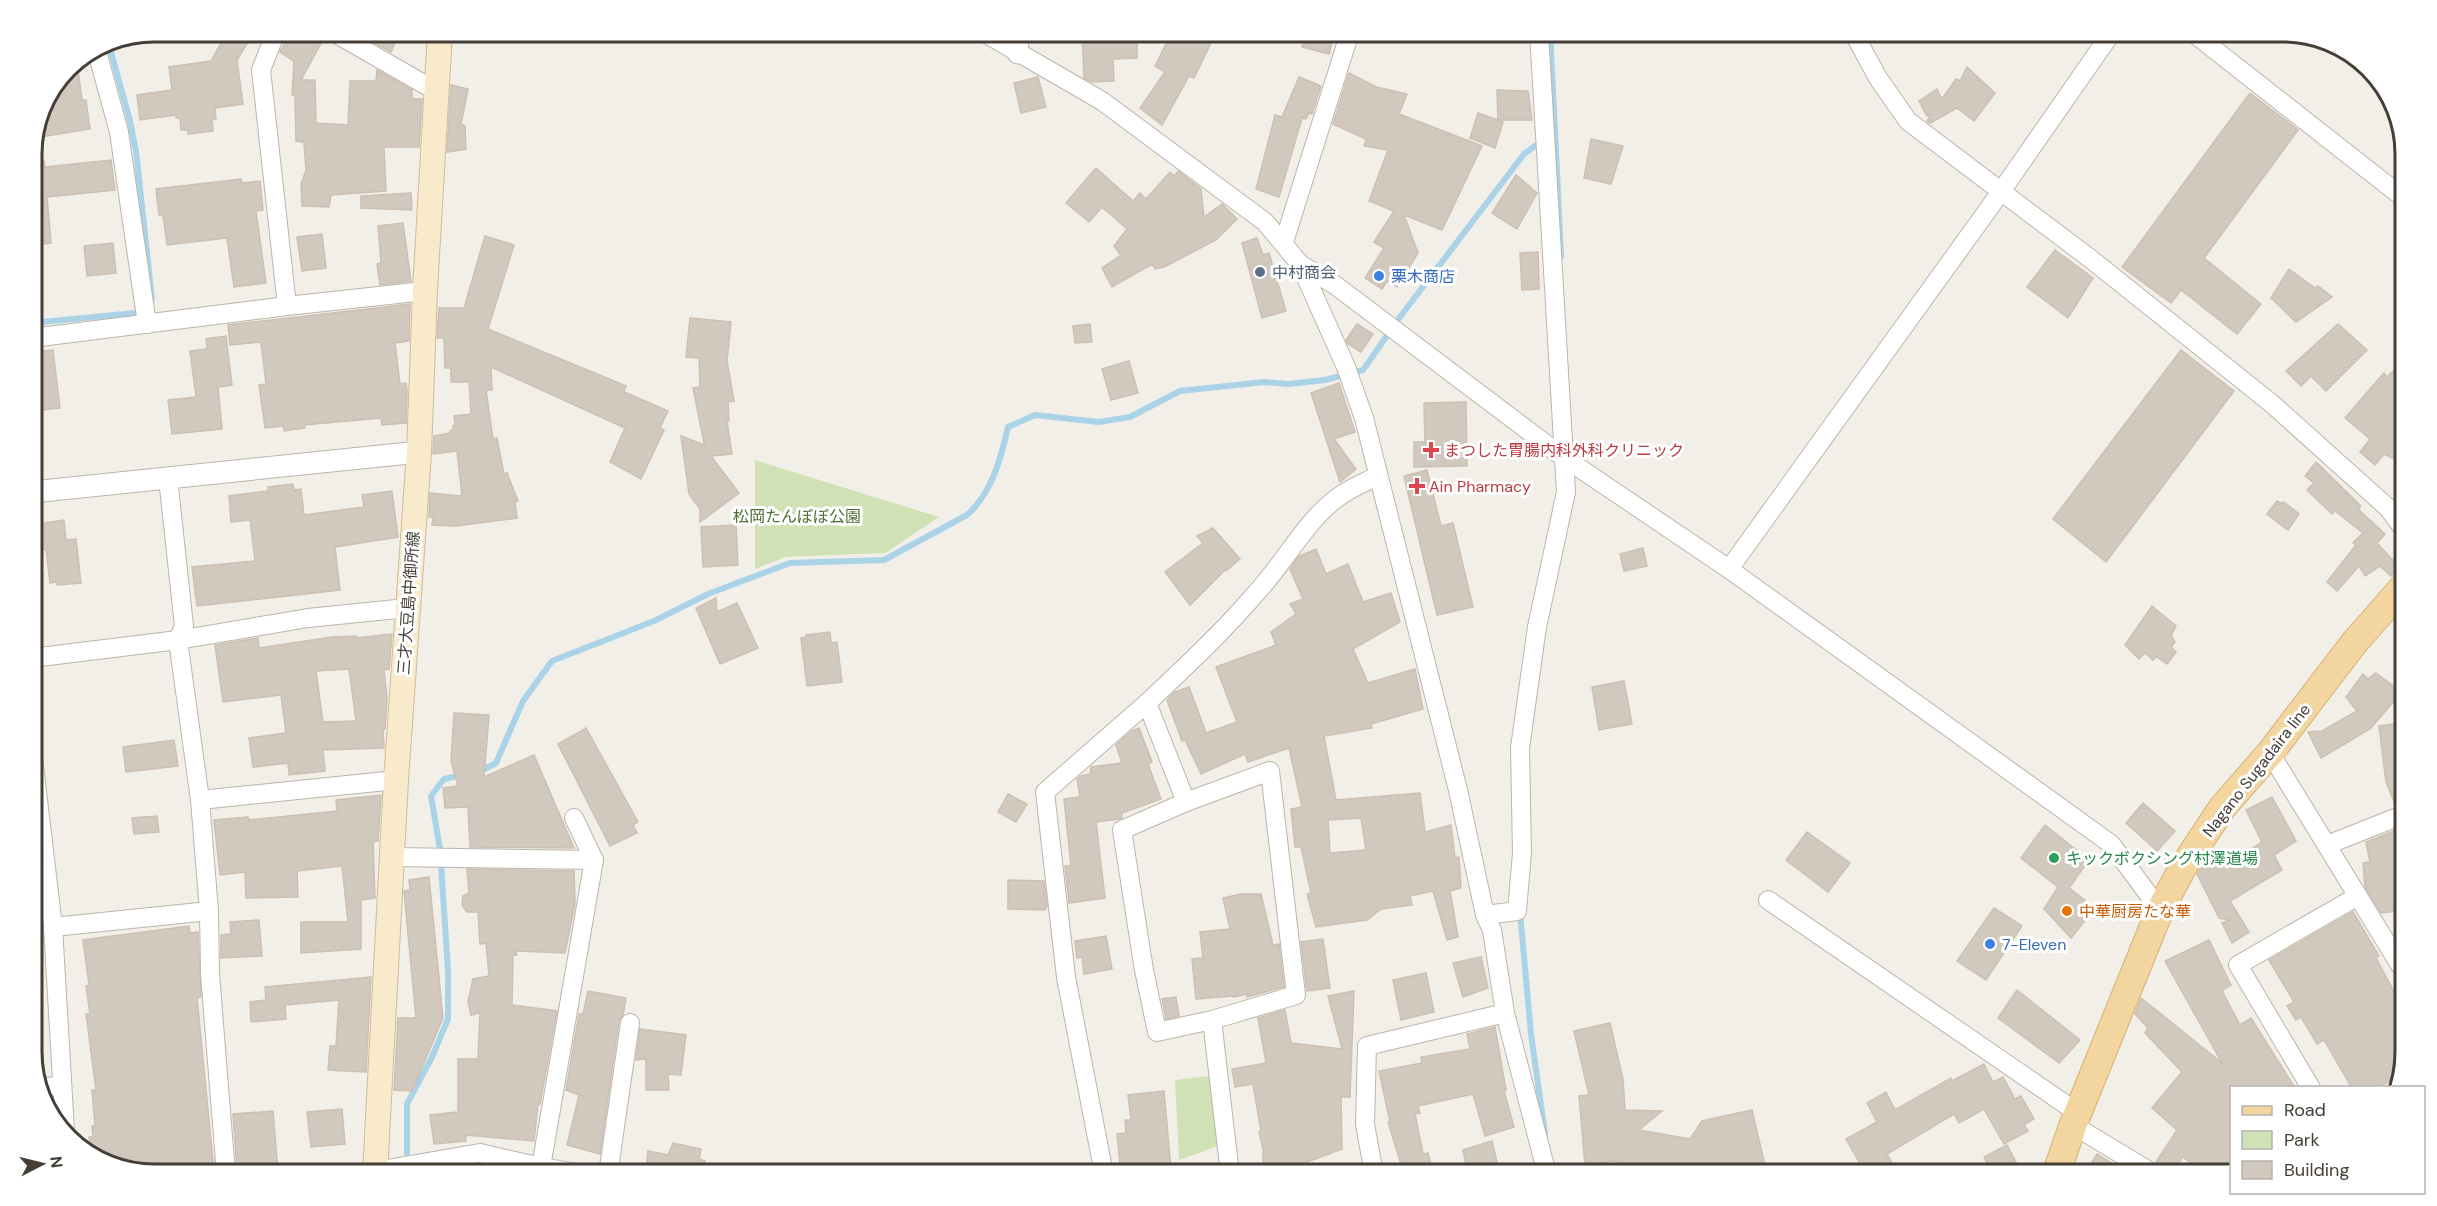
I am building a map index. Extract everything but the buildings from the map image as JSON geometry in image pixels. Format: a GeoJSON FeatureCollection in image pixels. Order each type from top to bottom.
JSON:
{"type":"FeatureCollection","features":[{"type":"Feature","properties":{"kind":"main road","name":"三才大豆島中御所線"},"geometry":{"type":"LineString","coordinates":[[370,1164],[393,857],[407,608],[419,452],[425,291],[439,42]]}},
{"type":"Feature","properties":{"kind":"main road","name":"Nagano Sugadaira line"},"geometry":{"type":"LineString","coordinates":[[2059,1164],[2075,1119],[2160,910],[2183,867],[2222,808],[2270,753],[2354,643],[2395,596]]}},
{"type":"Feature","properties":{"kind":"street"},"geometry":{"type":"LineString","coordinates":[[272,42],[261,70],[287,306]]}},
{"type":"Feature","properties":{"kind":"street"},"geometry":{"type":"LineString","coordinates":[[350,42],[436,91]]}},
{"type":"Feature","properties":{"kind":"street"},"geometry":{"type":"LineString","coordinates":[[1000,42],[1102,101],[1265,222],[1300,264],[1349,373],[1364,418],[1458,790],[1485,915],[1492,930],[1505,1013],[1544,1164]]}},
{"type":"Feature","properties":{"kind":"street"},"geometry":{"type":"LineString","coordinates":[[1017,42],[1018,53]]}},
{"type":"Feature","properties":{"kind":"street"},"geometry":{"type":"LineString","coordinates":[[1284,242],[1347,42]]}},
{"type":"Feature","properties":{"kind":"street"},"geometry":{"type":"LineString","coordinates":[[1485,915],[1517,910],[1522,853],[1520,748],[1537,627],[1566,492],[1540,42]]}},
{"type":"Feature","properties":{"kind":"street"},"geometry":{"type":"LineString","coordinates":[[1858,42],[1878,78],[1908,121],[2092,260],[2271,403],[2388,508],[2395,517]]}},
{"type":"Feature","properties":{"kind":"street"},"geometry":{"type":"LineString","coordinates":[[1729,569],[2105,42]]}},
{"type":"Feature","properties":{"kind":"street"},"geometry":{"type":"LineString","coordinates":[[2205,42],[2395,191]]}},
{"type":"Feature","properties":{"kind":"street"},"geometry":{"type":"LineString","coordinates":[[98,57],[119,132],[147,324]]}},
{"type":"Feature","properties":{"kind":"street"},"geometry":{"type":"LineString","coordinates":[[1300,264],[1335,285],[1563,457],[1729,569],[2110,844],[2160,910]]}},
{"type":"Feature","properties":{"kind":"street"},"geometry":{"type":"LineString","coordinates":[[42,337],[425,291]]}},
{"type":"Feature","properties":{"kind":"street"},"geometry":{"type":"LineString","coordinates":[[42,491],[419,452]]}},
{"type":"Feature","properties":{"kind":"street"},"geometry":{"type":"LineString","coordinates":[[1102,1164],[1066,977],[1046,792],[1208,646],[1258,592],[1298,538],[1337,497],[1377,476]]}},
{"type":"Feature","properties":{"kind":"street"},"geometry":{"type":"LineString","coordinates":[[168,478],[184,626],[178,640],[200,800],[210,911],[210,974],[225,1164]]}},
{"type":"Feature","properties":{"kind":"street"},"geometry":{"type":"LineString","coordinates":[[42,657],[178,640],[308,618],[407,608]]}},
{"type":"Feature","properties":{"kind":"street"},"geometry":{"type":"LineString","coordinates":[[1147,703],[1186,802]]}},
{"type":"Feature","properties":{"kind":"street"},"geometry":{"type":"LineString","coordinates":[[2270,753],[2395,955]]}},
{"type":"Feature","properties":{"kind":"street"},"geometry":{"type":"LineString","coordinates":[[1270,771],[1296,996],[1212,1020],[1157,1032],[1144,970],[1122,830],[1186,802],[1270,771]]}},
{"type":"Feature","properties":{"kind":"street"},"geometry":{"type":"LineString","coordinates":[[200,800],[396,780]]}},
{"type":"Feature","properties":{"kind":"street"},"geometry":{"type":"LineString","coordinates":[[542,1164],[594,860],[574,818]]}},
{"type":"Feature","properties":{"kind":"street"},"geometry":{"type":"LineString","coordinates":[[2327,845],[2395,818]]}},
{"type":"Feature","properties":{"kind":"street"},"geometry":{"type":"LineString","coordinates":[[42,834],[53,927],[64,1118]]}},
{"type":"Feature","properties":{"kind":"street"},"geometry":{"type":"LineString","coordinates":[[393,857],[594,860]]}},
{"type":"Feature","properties":{"kind":"street"},"geometry":{"type":"LineString","coordinates":[[2310,1086],[2238,965],[2358,896]]}},
{"type":"Feature","properties":{"kind":"street"},"geometry":{"type":"LineString","coordinates":[[1768,900],[2140,1164]]}},
{"type":"Feature","properties":{"kind":"street"},"geometry":{"type":"LineString","coordinates":[[53,927],[210,911]]}},
{"type":"Feature","properties":{"kind":"street"},"geometry":{"type":"LineString","coordinates":[[1367,1164],[1367,1046],[1505,1013]]}},
{"type":"Feature","properties":{"kind":"street"},"geometry":{"type":"LineString","coordinates":[[1212,1020],[1229,1164]]}},
{"type":"Feature","properties":{"kind":"street"},"geometry":{"type":"LineString","coordinates":[[610,1164],[630,1023]]}},
{"type":"Feature","properties":{"kind":"street"},"geometry":{"type":"LineString","coordinates":[[48,1087],[62,1085]]}},
{"type":"Feature","properties":{"kind":"street"},"geometry":{"type":"LineString","coordinates":[[424,1164],[480,1153],[528,1164]]}},
{"type":"Feature","properties":{"kind":"green space","name":"松岡たんぽぽ公園"},"geometry":{"type":"Polygon","coordinates":[[[755,460],[939,517],[885,553],[785,557],[755,569],[755,460]]]}},
{"type":"Feature","properties":{"kind":"green space"},"geometry":{"type":"Polygon","coordinates":[[[1210,1076],[1218,1146],[1179,1160],[1175,1080],[1210,1076]]]}},
{"type":"Feature","properties":{"kind":"waterway"},"geometry":{"type":"LineString","coordinates":[[1551,42],[1555,131],[1553,132]]}},
{"type":"Feature","properties":{"kind":"waterway"},"geometry":{"type":"LineString","coordinates":[[111,51],[136,151],[152,299]]}},
{"type":"Feature","properties":{"kind":"waterway"},"geometry":{"type":"LineString","coordinates":[[1555,131],[1561,256]]}},
{"type":"Feature","properties":{"kind":"waterway"},"geometry":{"type":"LineString","coordinates":[[479,772],[496,763],[523,701],[552,661],[654,621],[708,594],[790,563],[884,560],[967,515],[976,506],[994,474],[1008,427],[1035,415],[1099,422],[1130,417],[1180,391],[1264,382],[1288,384],[1325,380],[1363,370],[1400,317],[1524,154],[1535,146]]}},
{"type":"Feature","properties":{"kind":"waterway"},"geometry":{"type":"LineString","coordinates":[[42,322],[135,313]]}},
{"type":"Feature","properties":{"kind":"waterway"},"geometry":{"type":"LineString","coordinates":[[407,1153],[407,1104],[432,1057],[448,1019],[448,970],[440,849],[431,796],[444,779],[463,775]]}},
{"type":"Feature","properties":{"kind":"waterway"},"geometry":{"type":"LineString","coordinates":[[1520,912],[1531,1034],[1545,1134]]}},
{"type":"Feature","properties":{"kind":"place","name":"中村商会"},"geometry":{"type":"Point","coordinates":[1260,272]}},
{"type":"Feature","properties":{"kind":"place","name":"栗木商店"},"geometry":{"type":"Point","coordinates":[1379,276]}},
{"type":"Feature","properties":{"kind":"place","name":"まつした胃腸内科外科クリニック"},"geometry":{"type":"Point","coordinates":[1431,450]}},
{"type":"Feature","properties":{"kind":"place","name":"Ain Pharmacy"},"geometry":{"type":"Point","coordinates":[1417,486]}},
{"type":"Feature","properties":{"kind":"place","name":"キックボクシング村澤道場"},"geometry":{"type":"Point","coordinates":[2054,858]}},
{"type":"Feature","properties":{"kind":"place","name":"中華厨房たな華"},"geometry":{"type":"Point","coordinates":[2067,911]}},
{"type":"Feature","properties":{"kind":"place","name":"7-Eleven"},"geometry":{"type":"Point","coordinates":[1990,944]}}]}
